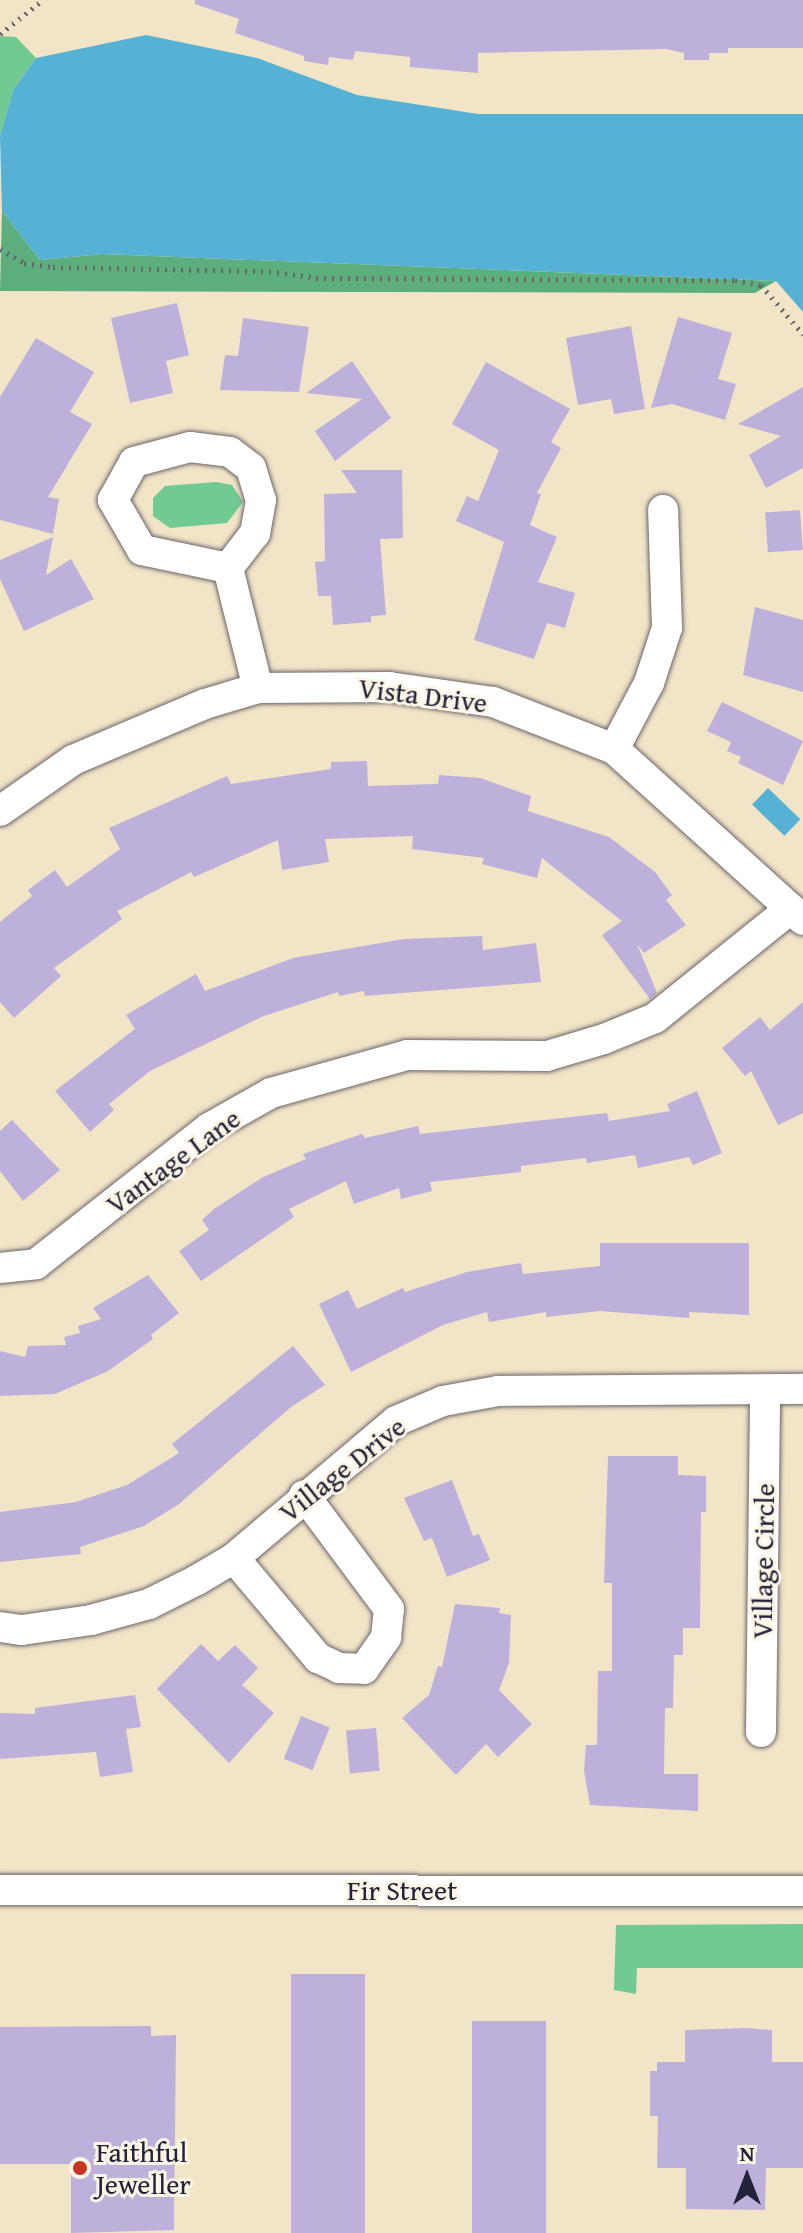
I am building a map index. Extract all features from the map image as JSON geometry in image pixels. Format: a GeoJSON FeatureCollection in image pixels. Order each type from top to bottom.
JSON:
{"type":"FeatureCollection","features":[{"type":"Feature","properties":{"kind":"street"},"geometry":{"type":"LineString","coordinates":[[190,447],[230,452],[251,468],[261,500],[255,533],[228,568],[142,550],[113,500],[134,462],[190,447]]}},
{"type":"Feature","properties":{"kind":"street"},"geometry":{"type":"LineString","coordinates":[[614,749],[649,683],[667,628],[663,510]]}},
{"type":"Feature","properties":{"kind":"street"},"geometry":{"type":"LineString","coordinates":[[228,568],[258,688]]}},
{"type":"Feature","properties":{"kind":"street","name":"Vista Drive"},"geometry":{"type":"LineString","coordinates":[[0,811],[73,760],[128,733],[258,688],[389,687],[493,702],[614,749],[797,914]]}},
{"type":"Feature","properties":{"kind":"street","name":"Vantage Lane"},"geometry":{"type":"LineString","coordinates":[[0,1268],[36,1264],[209,1128],[271,1093],[407,1055],[547,1056],[604,1039],[655,1018],[797,914]]}},
{"type":"Feature","properties":{"kind":"street","name":"Village Drive"},"geometry":{"type":"LineString","coordinates":[[0,1627],[22,1630],[77,1622],[149,1604],[234,1558],[304,1495],[396,1421],[443,1401],[498,1391],[803,1389]]}},
{"type":"Feature","properties":{"kind":"street","name":"Village Circle"},"geometry":{"type":"LineString","coordinates":[[761,1732],[765,1390]]}},
{"type":"Feature","properties":{"kind":"street"},"geometry":{"type":"LineString","coordinates":[[234,1558],[318,1658],[339,1668],[364,1669],[386,1637],[389,1609],[304,1495]]}},
{"type":"Feature","properties":{"kind":"street","name":"Fir Street"},"geometry":{"type":"LineString","coordinates":[[0,1890],[803,1891]]}},
{"type":"Feature","properties":{"kind":"path"},"geometry":{"type":"LineString","coordinates":[[0,34],[43,0]]}},
{"type":"Feature","properties":{"kind":"path"},"geometry":{"type":"LineString","coordinates":[[0,249],[24,263],[53,267],[269,271],[316,278],[735,280],[761,285],[803,334]]}},
{"type":"Feature","properties":{"kind":"green space"},"geometry":{"type":"Polygon","coordinates":[[[0,36],[16,37],[36,58],[13,90],[0,136],[0,36]]]}},
{"type":"Feature","properties":{"kind":"green space"},"geometry":{"type":"Polygon","coordinates":[[[2,211],[40,260],[102,254],[776,281],[755,293],[0,291],[2,211]]]}},
{"type":"Feature","properties":{"kind":"green space"},"geometry":{"type":"Polygon","coordinates":[[[216,482],[232,485],[243,502],[227,523],[170,528],[153,516],[153,498],[165,486],[216,482]]]}},
{"type":"Feature","properties":{"kind":"green space"},"geometry":{"type":"Polygon","coordinates":[[[803,1924],[803,1968],[637,1968],[636,1994],[614,1990],[616,1925],[803,1924]]]}},
{"type":"Feature","properties":{"kind":"water"},"geometry":{"type":"Polygon","coordinates":[[[146,35],[257,58],[357,95],[478,114],[803,114],[803,312],[776,281],[102,254],[40,260],[2,211],[0,136],[13,90],[36,58],[146,35]]]}},
{"type":"Feature","properties":{"kind":"water"},"geometry":{"type":"Polygon","coordinates":[[[768,788],[800,819],[784,836],[752,805],[768,788]]]}},
{"type":"Feature","properties":{"kind":"building"},"geometry":{"type":"Polygon","coordinates":[[[195,0],[803,0],[803,48],[728,48],[728,53],[709,53],[709,60],[684,60],[684,53],[666,49],[478,53],[478,73],[410,67],[410,57],[355,51],[353,60],[329,57],[328,65],[304,61],[304,56],[235,33],[239,19],[195,4],[195,0]]]}},
{"type":"Feature","properties":{"kind":"building"},"geometry":{"type":"Polygon","coordinates":[[[177,303],[189,355],[166,361],[173,393],[130,403],[111,318],[177,303]]]}},
{"type":"Feature","properties":{"kind":"building"},"geometry":{"type":"Polygon","coordinates":[[[678,317],[732,333],[718,379],[736,384],[725,420],[672,404],[651,408],[678,317]]]}},
{"type":"Feature","properties":{"kind":"building"},"geometry":{"type":"Polygon","coordinates":[[[243,318],[309,327],[299,392],[220,390],[225,355],[238,356],[243,318]]]}},
{"type":"Feature","properties":{"kind":"building"},"geometry":{"type":"Polygon","coordinates":[[[631,326],[645,409],[614,414],[611,399],[578,405],[566,338],[631,326]]]}},
{"type":"Feature","properties":{"kind":"building"},"geometry":{"type":"Polygon","coordinates":[[[36,338],[94,372],[70,412],[92,424],[48,497],[59,499],[53,534],[0,520],[0,397],[36,338]]]}},
{"type":"Feature","properties":{"kind":"building"},"geometry":{"type":"Polygon","coordinates":[[[352,361],[391,418],[335,461],[315,431],[362,399],[306,393],[352,361]]]}},
{"type":"Feature","properties":{"kind":"building"},"geometry":{"type":"Polygon","coordinates":[[[486,362],[570,409],[551,442],[561,448],[537,493],[541,494],[530,525],[557,537],[538,582],[575,593],[565,628],[547,623],[534,659],[474,640],[504,542],[456,521],[467,496],[478,501],[499,450],[452,424],[486,362]]]}},
{"type":"Feature","properties":{"kind":"building"},"geometry":{"type":"Polygon","coordinates":[[[803,387],[803,468],[766,488],[749,455],[781,436],[738,424],[803,387]]]}},
{"type":"Feature","properties":{"kind":"building"},"geometry":{"type":"Polygon","coordinates":[[[341,470],[402,470],[403,538],[380,539],[386,615],[371,616],[371,622],[333,625],[331,596],[318,596],[315,562],[325,561],[324,494],[357,493],[341,470]]]}},
{"type":"Feature","properties":{"kind":"building"},"geometry":{"type":"Polygon","coordinates":[[[800,510],[803,550],[768,552],[765,512],[800,510]]]}},
{"type":"Feature","properties":{"kind":"building"},"geometry":{"type":"Polygon","coordinates":[[[53,537],[46,575],[71,559],[94,599],[24,631],[0,579],[0,560],[53,537]]]}},
{"type":"Feature","properties":{"kind":"building"},"geometry":{"type":"Polygon","coordinates":[[[755,607],[803,620],[803,692],[743,675],[755,607]]]}},
{"type":"Feature","properties":{"kind":"building"},"geometry":{"type":"Polygon","coordinates":[[[722,702],[803,741],[783,785],[738,763],[741,757],[727,751],[731,742],[707,731],[722,702]]]}},
{"type":"Feature","properties":{"kind":"building"},"geometry":{"type":"Polygon","coordinates":[[[367,761],[368,786],[438,784],[439,775],[480,778],[531,796],[528,811],[609,837],[655,872],[672,895],[666,900],[686,925],[644,953],[637,944],[657,993],[650,999],[602,935],[622,921],[542,858],[537,878],[482,864],[484,858],[412,849],[413,836],[325,839],[329,862],[282,870],[278,840],[194,877],[191,872],[117,911],[122,919],[54,968],[61,976],[14,1018],[0,1002],[0,922],[32,896],[28,890],[55,870],[67,887],[120,849],[109,828],[227,776],[231,784],[331,769],[331,762],[367,761]]]}},
{"type":"Feature","properties":{"kind":"building"},"geometry":{"type":"Polygon","coordinates":[[[482,936],[483,950],[536,943],[541,982],[365,996],[364,991],[339,996],[338,992],[264,1016],[150,1071],[109,1104],[114,1110],[90,1132],[55,1091],[135,1029],[126,1015],[196,974],[205,991],[293,958],[404,939],[482,936]]]}},
{"type":"Feature","properties":{"kind":"building"},"geometry":{"type":"Polygon","coordinates":[[[803,1002],[803,1113],[778,1125],[751,1071],[745,1076],[722,1048],[760,1017],[770,1030],[803,1002]]]}},
{"type":"Feature","properties":{"kind":"building"},"geometry":{"type":"Polygon","coordinates":[[[697,1091],[722,1153],[693,1165],[689,1157],[638,1168],[635,1155],[587,1163],[586,1158],[521,1166],[521,1172],[430,1182],[432,1191],[401,1199],[399,1188],[354,1204],[346,1181],[289,1209],[294,1217],[201,1281],[179,1251],[209,1230],[202,1220],[214,1209],[263,1177],[306,1159],[303,1154],[362,1134],[365,1138],[418,1126],[420,1134],[607,1113],[609,1121],[670,1111],[667,1104],[697,1091]]]}},
{"type":"Feature","properties":{"kind":"building"},"geometry":{"type":"Polygon","coordinates":[[[12,1120],[60,1170],[23,1201],[0,1171],[0,1131],[12,1120]]]}},
{"type":"Feature","properties":{"kind":"building"},"geometry":{"type":"Polygon","coordinates":[[[600,1243],[749,1243],[749,1315],[689,1312],[689,1318],[600,1311],[546,1317],[546,1312],[489,1322],[487,1312],[443,1325],[351,1372],[319,1304],[348,1290],[357,1309],[403,1288],[405,1292],[467,1272],[521,1263],[523,1274],[600,1266],[600,1243]]]}},
{"type":"Feature","properties":{"kind":"building"},"geometry":{"type":"Polygon","coordinates":[[[148,1275],[179,1313],[151,1335],[153,1339],[108,1371],[55,1394],[0,1396],[0,1351],[25,1357],[28,1346],[66,1345],[64,1337],[80,1333],[78,1326],[101,1319],[93,1308],[148,1275]]]}},
{"type":"Feature","properties":{"kind":"building"},"geometry":{"type":"Polygon","coordinates":[[[293,1346],[325,1385],[291,1407],[179,1504],[144,1526],[80,1547],[81,1554],[0,1562],[0,1512],[76,1502],[127,1485],[179,1453],[172,1444],[293,1346]]]}},
{"type":"Feature","properties":{"kind":"building"},"geometry":{"type":"Polygon","coordinates":[[[608,1456],[678,1456],[678,1475],[706,1476],[706,1512],[701,1512],[700,1628],[683,1628],[683,1655],[674,1655],[673,1708],[665,1708],[664,1774],[698,1774],[698,1811],[590,1805],[584,1771],[586,1745],[597,1745],[598,1671],[612,1671],[612,1583],[604,1583],[608,1456]]]}},
{"type":"Feature","properties":{"kind":"building"},"geometry":{"type":"Polygon","coordinates":[[[452,1480],[473,1536],[479,1534],[490,1560],[447,1577],[432,1538],[424,1541],[404,1498],[452,1480]]]}},
{"type":"Feature","properties":{"kind":"building"},"geometry":{"type":"Polygon","coordinates":[[[455,1604],[500,1608],[499,1613],[511,1615],[509,1663],[499,1690],[532,1724],[498,1757],[486,1744],[456,1775],[402,1718],[429,1695],[438,1666],[442,1667],[455,1604]]]}},
{"type":"Feature","properties":{"kind":"building"},"geometry":{"type":"Polygon","coordinates":[[[201,1644],[218,1661],[235,1645],[258,1668],[242,1685],[274,1713],[229,1763],[157,1689],[201,1644]]]}},
{"type":"Feature","properties":{"kind":"building"},"geometry":{"type":"Polygon","coordinates":[[[135,1695],[141,1727],[126,1729],[133,1772],[100,1777],[96,1752],[0,1759],[0,1713],[35,1714],[35,1708],[135,1695]]]}},
{"type":"Feature","properties":{"kind":"building"},"geometry":{"type":"Polygon","coordinates":[[[301,1716],[330,1728],[313,1770],[284,1759],[301,1716]]]}},
{"type":"Feature","properties":{"kind":"building"},"geometry":{"type":"Polygon","coordinates":[[[376,1728],[380,1771],[350,1773],[346,1731],[376,1728]]]}},
{"type":"Feature","properties":{"kind":"building"},"geometry":{"type":"Polygon","coordinates":[[[291,1974],[365,1974],[365,2233],[291,2233],[291,1974]]]}},
{"type":"Feature","properties":{"kind":"building"},"geometry":{"type":"Polygon","coordinates":[[[472,2021],[546,2021],[546,2233],[472,2233],[472,2021]]]}},
{"type":"Feature","properties":{"kind":"building"},"geometry":{"type":"Polygon","coordinates":[[[151,2026],[151,2036],[176,2035],[174,2230],[71,2233],[71,2164],[0,2164],[0,2027],[151,2026]]]}},
{"type":"Feature","properties":{"kind":"building"},"geometry":{"type":"Polygon","coordinates":[[[685,2030],[772,2030],[772,2062],[803,2062],[803,2168],[766,2168],[765,2210],[686,2209],[686,2168],[657,2168],[658,2116],[650,2116],[650,2071],[657,2071],[657,2062],[685,2062],[685,2030]]]}},
{"type":"Feature","properties":{"kind":"place","name":"Faithful Jeweller"},"geometry":{"type":"Point","coordinates":[80,2168]}}]}
